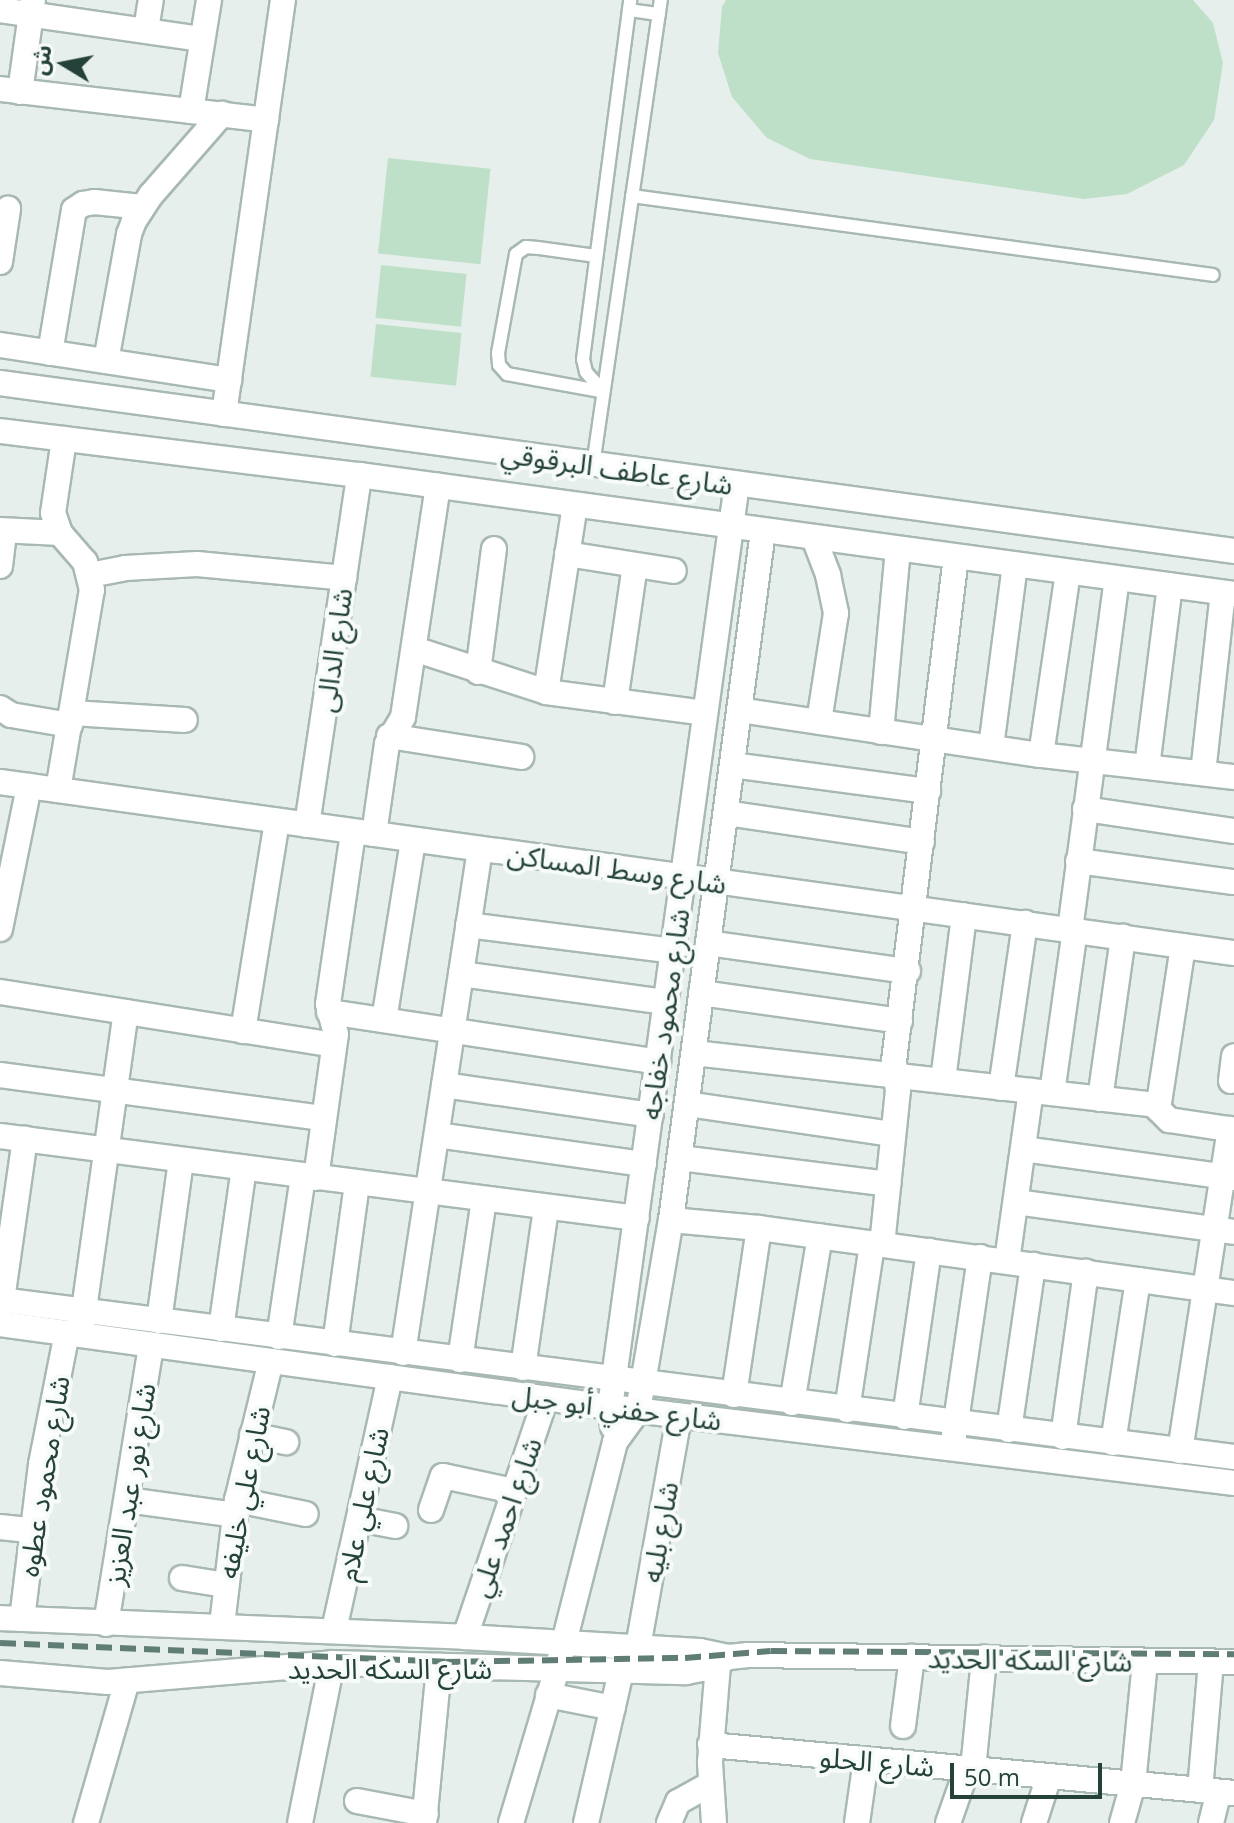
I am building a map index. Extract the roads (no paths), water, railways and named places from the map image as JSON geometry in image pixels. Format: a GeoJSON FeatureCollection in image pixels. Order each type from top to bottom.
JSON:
{"type":"FeatureCollection","features":[{"type":"Feature","properties":{"kind":"street"},"geometry":{"type":"LineString","coordinates":[[146,30],[151,0]]}},
{"type":"Feature","properties":{"kind":"street"},"geometry":{"type":"LineString","coordinates":[[191,111],[209,0]]}},
{"type":"Feature","properties":{"kind":"street"},"geometry":{"type":"LineString","coordinates":[[224,414],[283,0]]}},
{"type":"Feature","properties":{"kind":"street"},"geometry":{"type":"LineString","coordinates":[[32,8],[10,90],[266,120]]}},
{"type":"Feature","properties":{"kind":"street"},"geometry":{"type":"LineString","coordinates":[[0,10],[90,11],[146,30],[202,39]]}},
{"type":"Feature","properties":{"kind":"street"},"geometry":{"type":"LineString","coordinates":[[106,361],[129,234],[142,207],[222,114]]}},
{"type":"Feature","properties":{"kind":"street"},"geometry":{"type":"LineString","coordinates":[[50,353],[74,210],[94,202],[142,207]]}},
{"type":"Feature","properties":{"kind":"street"},"geometry":{"type":"LineString","coordinates":[[0,262],[8,209]]}},
{"type":"Feature","properties":{"kind":"street"},"geometry":{"type":"LineString","coordinates":[[0,345],[229,380]]}},
{"type":"Feature","properties":{"kind":"street","name":"شارع عاطف البرقوقي"},"geometry":{"type":"LineString","coordinates":[[0,383],[1234,551]]}},
{"type":"Feature","properties":{"kind":"street","name":"شارع عاطف البرقوقي"},"geometry":{"type":"LineString","coordinates":[[0,431],[359,475],[1229,593]]}},
{"type":"Feature","properties":{"kind":"street"},"geometry":{"type":"LineString","coordinates":[[58,790],[92,604],[90,575],[76,550],[60,533],[53,513],[64,439]]}},
{"type":"Feature","properties":{"kind":"street","name":"شارع الدالى"},"geometry":{"type":"LineString","coordinates":[[307,825],[359,475]]}},
{"type":"Feature","properties":{"kind":"street","name":"شارع محمود خفاجه"},"geometry":{"type":"LineString","coordinates":[[615,1442],[610,1407],[737,484]]}},
{"type":"Feature","properties":{"kind":"street"},"geometry":{"type":"LineString","coordinates":[[279,1337],[309,1177],[324,1118],[335,1025],[329,1012],[364,833],[389,736],[403,717],[438,486]]}},
{"type":"Feature","properties":{"kind":"street"},"geometry":{"type":"LineString","coordinates":[[546,692],[575,505]]}},
{"type":"Feature","properties":{"kind":"street"},"geometry":{"type":"LineString","coordinates":[[0,566],[2,531],[60,533]]}},
{"type":"Feature","properties":{"kind":"street","name":"شارع محمود خفاجه"},"geometry":{"type":"LineString","coordinates":[[638,1410],[680,1158],[763,531]]}},
{"type":"Feature","properties":{"kind":"street"},"geometry":{"type":"LineString","coordinates":[[814,538],[828,575],[836,613],[819,722]]}},
{"type":"Feature","properties":{"kind":"street"},"geometry":{"type":"LineString","coordinates":[[478,672],[494,549]]}},
{"type":"Feature","properties":{"kind":"street"},"geometry":{"type":"LineString","coordinates":[[881,732],[898,549]]}},
{"type":"Feature","properties":{"kind":"street"},"geometry":{"type":"LineString","coordinates":[[567,554],[674,571]]}},
{"type":"Feature","properties":{"kind":"street"},"geometry":{"type":"LineString","coordinates":[[847,1410],[888,1184],[897,1076],[894,1061],[908,971],[956,557]]}},
{"type":"Feature","properties":{"kind":"street"},"geometry":{"type":"LineString","coordinates":[[90,575],[137,567],[197,564],[344,578]]}},
{"type":"Feature","properties":{"kind":"street"},"geometry":{"type":"LineString","coordinates":[[615,702],[635,565]]}},
{"type":"Feature","properties":{"kind":"street"},"geometry":{"type":"LineString","coordinates":[[991,747],[1015,565]]}},
{"type":"Feature","properties":{"kind":"street"},"geometry":{"type":"LineString","coordinates":[[1041,755],[1068,573]]}},
{"type":"Feature","properties":{"kind":"street"},"geometry":{"type":"LineString","coordinates":[[1007,1261],[1023,1149],[1042,1092],[1073,930],[1078,861],[1117,579]]}},
{"type":"Feature","properties":{"kind":"street"},"geometry":{"type":"LineString","coordinates":[[1147,767],[1170,585]]}},
{"type":"Feature","properties":{"kind":"street"},"geometry":{"type":"LineString","coordinates":[[1203,773],[1229,593]]}},
{"type":"Feature","properties":{"kind":"street"},"geometry":{"type":"LineString","coordinates":[[414,649],[546,692],[705,713]]}},
{"type":"Feature","properties":{"kind":"street"},"geometry":{"type":"LineString","coordinates":[[0,708],[11,715],[71,719],[185,720]]}},
{"type":"Feature","properties":{"kind":"street"},"geometry":{"type":"LineString","coordinates":[[739,710],[1041,755],[1234,777]]}},
{"type":"Feature","properties":{"kind":"street"},"geometry":{"type":"LineString","coordinates":[[389,736],[521,757]]}},
{"type":"Feature","properties":{"kind":"street"},"geometry":{"type":"LineString","coordinates":[[732,765],[928,791]]}},
{"type":"Feature","properties":{"kind":"street","name":"شارع وسط المساكن"},"geometry":{"type":"LineString","coordinates":[[0,782],[1234,953]]}},
{"type":"Feature","properties":{"kind":"street"},"geometry":{"type":"LineString","coordinates":[[0,929],[29,786]]}},
{"type":"Feature","properties":{"kind":"street"},"geometry":{"type":"LineString","coordinates":[[1085,809],[1234,831]]}},
{"type":"Feature","properties":{"kind":"street"},"geometry":{"type":"LineString","coordinates":[[726,813],[922,842]]}},
{"type":"Feature","properties":{"kind":"street"},"geometry":{"type":"LineString","coordinates":[[243,1031],[277,821]]}},
{"type":"Feature","properties":{"kind":"street"},"geometry":{"type":"LineString","coordinates":[[384,1020],[413,840]]}},
{"type":"Feature","properties":{"kind":"street"},"geometry":{"type":"LineString","coordinates":[[403,1353],[480,849]]}},
{"type":"Feature","properties":{"kind":"street"},"geometry":{"type":"LineString","coordinates":[[1078,861],[1234,882]]}},
{"type":"Feature","properties":{"kind":"street"},"geometry":{"type":"LineString","coordinates":[[943,1080],[964,915]]}},
{"type":"Feature","properties":{"kind":"street"},"geometry":{"type":"LineString","coordinates":[[1001,1088],[1025,923]]}},
{"type":"Feature","properties":{"kind":"street"},"geometry":{"type":"LineString","coordinates":[[468,925],[673,951]]}},
{"type":"Feature","properties":{"kind":"street"},"geometry":{"type":"LineString","coordinates":[[1100,1099],[1123,937]]}},
{"type":"Feature","properties":{"kind":"street"},"geometry":{"type":"LineString","coordinates":[[708,943],[908,971]]}},
{"type":"Feature","properties":{"kind":"street"},"geometry":{"type":"LineString","coordinates":[[1180,1451],[1204,1289],[1224,1231],[1232,1130],[1169,1120],[1160,1114],[1158,1105],[1183,946]]}},
{"type":"Feature","properties":{"kind":"street"},"geometry":{"type":"LineString","coordinates":[[461,974],[666,1002]]}},
{"type":"Feature","properties":{"kind":"street"},"geometry":{"type":"LineString","coordinates":[[0,992],[334,1045]]}},
{"type":"Feature","properties":{"kind":"street"},"geometry":{"type":"LineString","coordinates":[[701,993],[900,1021]]}},
{"type":"Feature","properties":{"kind":"street","name":"شارع محمود عطوه"},"geometry":{"type":"LineString","coordinates":[[11,1618],[77,1327],[107,1150],[126,1012]]}},
{"type":"Feature","properties":{"kind":"street"},"geometry":{"type":"LineString","coordinates":[[329,1012],[658,1062]]}},
{"type":"Feature","properties":{"kind":"street"},"geometry":{"type":"LineString","coordinates":[[694,1053],[1158,1105]]}},
{"type":"Feature","properties":{"kind":"street"},"geometry":{"type":"LineString","coordinates":[[1231,1081],[1234,1056]]}},
{"type":"Feature","properties":{"kind":"street"},"geometry":{"type":"LineString","coordinates":[[0,1075],[324,1118]]}},
{"type":"Feature","properties":{"kind":"street"},"geometry":{"type":"LineString","coordinates":[[444,1085],[651,1115]]}},
{"type":"Feature","properties":{"kind":"street"},"geometry":{"type":"LineString","coordinates":[[687,1104],[893,1134]]}},
{"type":"Feature","properties":{"kind":"street"},"geometry":{"type":"LineString","coordinates":[[437,1135],[644,1164]]}},
{"type":"Feature","properties":{"kind":"street"},"geometry":{"type":"LineString","coordinates":[[0,1136],[546,1209],[637,1218]]}},
{"type":"Feature","properties":{"kind":"street"},"geometry":{"type":"LineString","coordinates":[[1,1308],[25,1139]]}},
{"type":"Feature","properties":{"kind":"street"},"geometry":{"type":"LineString","coordinates":[[1023,1149],[1228,1177]]}},
{"type":"Feature","properties":{"kind":"street"},"geometry":{"type":"LineString","coordinates":[[680,1158],[888,1184]]}},
{"type":"Feature","properties":{"kind":"street"},"geometry":{"type":"LineString","coordinates":[[159,1321],[181,1160]]}},
{"type":"Feature","properties":{"kind":"street"},"geometry":{"type":"LineString","coordinates":[[221,1329],[244,1168]]}},
{"type":"Feature","properties":{"kind":"street"},"geometry":{"type":"LineString","coordinates":[[335,1344],[357,1183]]}},
{"type":"Feature","properties":{"kind":"street"},"geometry":{"type":"LineString","coordinates":[[460,1360],[484,1200]]}},
{"type":"Feature","properties":{"kind":"street"},"geometry":{"type":"LineString","coordinates":[[1016,1202],[1224,1231]]}},
{"type":"Feature","properties":{"kind":"street"},"geometry":{"type":"LineString","coordinates":[[523,1368],[546,1209]]}},
{"type":"Feature","properties":{"kind":"street"},"geometry":{"type":"LineString","coordinates":[[671,1220],[759,1228],[1234,1293]]}},
{"type":"Feature","properties":{"kind":"street"},"geometry":{"type":"LineString","coordinates":[[734,1395],[759,1228]]}},
{"type":"Feature","properties":{"kind":"street"},"geometry":{"type":"LineString","coordinates":[[792,1403],[820,1236]]}},
{"type":"Feature","properties":{"kind":"street"},"geometry":{"type":"LineString","coordinates":[[905,1417],[929,1251]]}},
{"type":"Feature","properties":{"kind":"street"},"geometry":{"type":"LineString","coordinates":[[952,1449],[980,1257]]}},
{"type":"Feature","properties":{"kind":"street"},"geometry":{"type":"LineString","coordinates":[[1009,1430],[1033,1265]]}},
{"type":"Feature","properties":{"kind":"street"},"geometry":{"type":"LineString","coordinates":[[1063,1437],[1086,1272]]}},
{"type":"Feature","properties":{"kind":"street"},"geometry":{"type":"LineString","coordinates":[[1113,1443],[1138,1280]]}},
{"type":"Feature","properties":{"kind":"street","name":"شارع حفني أبو جبل"},"geometry":{"type":"LineString","coordinates":[[1,1308],[151,1345],[679,1416],[1234,1483]]}},
{"type":"Feature","properties":{"kind":"street","name":"شارع حفني أبو جبل"},"geometry":{"type":"LineString","coordinates":[[77,1327],[159,1321],[1234,1457]]}},
{"type":"Feature","properties":{"kind":"street","name":"شارع نور عبد العزيز"},"geometry":{"type":"LineString","coordinates":[[106,1624],[151,1345]]}},
{"type":"Feature","properties":{"kind":"street","name":"شارع علي خليفه"},"geometry":{"type":"LineString","coordinates":[[222,1625],[236,1508],[271,1361]]}},
{"type":"Feature","properties":{"kind":"street","name":"شارع علي علام"},"geometry":{"type":"LineString","coordinates":[[334,1630],[390,1377]]}},
{"type":"Feature","properties":{"kind":"street","name":"شارع احمد علي"},"geometry":{"type":"LineString","coordinates":[[465,1637],[546,1398]]}},
{"type":"Feature","properties":{"kind":"street"},"geometry":{"type":"LineString","coordinates":[[511,1823],[564,1643],[615,1442],[638,1410]]}},
{"type":"Feature","properties":{"kind":"street","name":"شارع بليه"},"geometry":{"type":"LineString","coordinates":[[638,1647],[679,1416]]}},
{"type":"Feature","properties":{"kind":"street"},"geometry":{"type":"LineString","coordinates":[[252,1435],[286,1442]]}},
{"type":"Feature","properties":{"kind":"street"},"geometry":{"type":"LineString","coordinates":[[431,1510],[443,1476],[513,1491]]}},
{"type":"Feature","properties":{"kind":"street"},"geometry":{"type":"LineString","coordinates":[[127,1500],[306,1514]]}},
{"type":"Feature","properties":{"kind":"street"},"geometry":{"type":"LineString","coordinates":[[359,1519],[395,1526]]}},
{"type":"Feature","properties":{"kind":"street"},"geometry":{"type":"LineString","coordinates":[[0,1527],[31,1530]]}},
{"type":"Feature","properties":{"kind":"street"},"geometry":{"type":"LineString","coordinates":[[182,1578],[225,1585]]}},
{"type":"Feature","properties":{"kind":"street","name":"شارع السكه الحديد"},"geometry":{"type":"LineString","coordinates":[[11,1618],[106,1624],[334,1630],[638,1647],[700,1651],[724,1660]]}},
{"type":"Feature","properties":{"kind":"street"},"geometry":{"type":"LineString","coordinates":[[903,1726],[912,1657]]}},
{"type":"Feature","properties":{"kind":"street","name":"شارع السكه الحديد"},"geometry":{"type":"LineString","coordinates":[[0,1673],[127,1681],[332,1663],[686,1672],[724,1660],[912,1657],[1223,1662]]}},
{"type":"Feature","properties":{"kind":"street"},"geometry":{"type":"LineString","coordinates":[[948,1823],[970,1769],[984,1658]]}},
{"type":"Feature","properties":{"kind":"street"},"geometry":{"type":"LineString","coordinates":[[714,1823],[710,1745],[724,1660]]}},
{"type":"Feature","properties":{"kind":"street"},"geometry":{"type":"LineString","coordinates":[[1122,1823],[1133,1784],[1145,1662]]}},
{"type":"Feature","properties":{"kind":"street"},"geometry":{"type":"LineString","coordinates":[[1211,1823],[1218,1792],[1214,1722],[1223,1662]]}},
{"type":"Feature","properties":{"kind":"street"},"geometry":{"type":"LineString","coordinates":[[300,1823],[332,1663]]}},
{"type":"Feature","properties":{"kind":"street"},"geometry":{"type":"LineString","coordinates":[[357,1801],[425,1818],[439,1666]]}},
{"type":"Feature","properties":{"kind":"street"},"geometry":{"type":"LineString","coordinates":[[586,1823],[621,1671]]}},
{"type":"Feature","properties":{"kind":"street"},"geometry":{"type":"LineString","coordinates":[[86,1823],[127,1681]]}},
{"type":"Feature","properties":{"kind":"street"},"geometry":{"type":"LineString","coordinates":[[548,1695],[613,1708]]}},
{"type":"Feature","properties":{"kind":"street","name":"شارع الحلو"},"geometry":{"type":"LineString","coordinates":[[710,1745],[1218,1792]]}},
{"type":"Feature","properties":{"kind":"street"},"geometry":{"type":"LineString","coordinates":[[857,1823],[866,1760]]}},
{"type":"Feature","properties":{"kind":"street"},"geometry":{"type":"LineString","coordinates":[[1034,1823],[1049,1776]]}},
{"type":"Feature","properties":{"kind":"street"},"geometry":{"type":"LineString","coordinates":[[669,1823],[678,1802],[710,1784]]}},
{"type":"Feature","properties":{"kind":"lane"},"geometry":{"type":"LineString","coordinates":[[593,465],[661,0]]}},
{"type":"Feature","properties":{"kind":"lane"},"geometry":{"type":"LineString","coordinates":[[603,391],[586,372],[583,359],[630,5],[659,14]]}},
{"type":"Feature","properties":{"kind":"lane"},"geometry":{"type":"LineString","coordinates":[[632,196],[1213,275]]}},
{"type":"Feature","properties":{"kind":"lane"},"geometry":{"type":"LineString","coordinates":[[596,256],[526,247],[516,254],[498,353],[499,365],[507,374],[603,391]]}},
{"type":"Feature","properties":{"kind":"railway"},"geometry":{"type":"LineString","coordinates":[[0,1643],[446,1662],[685,1658],[771,1651],[1234,1654]]}}]}
